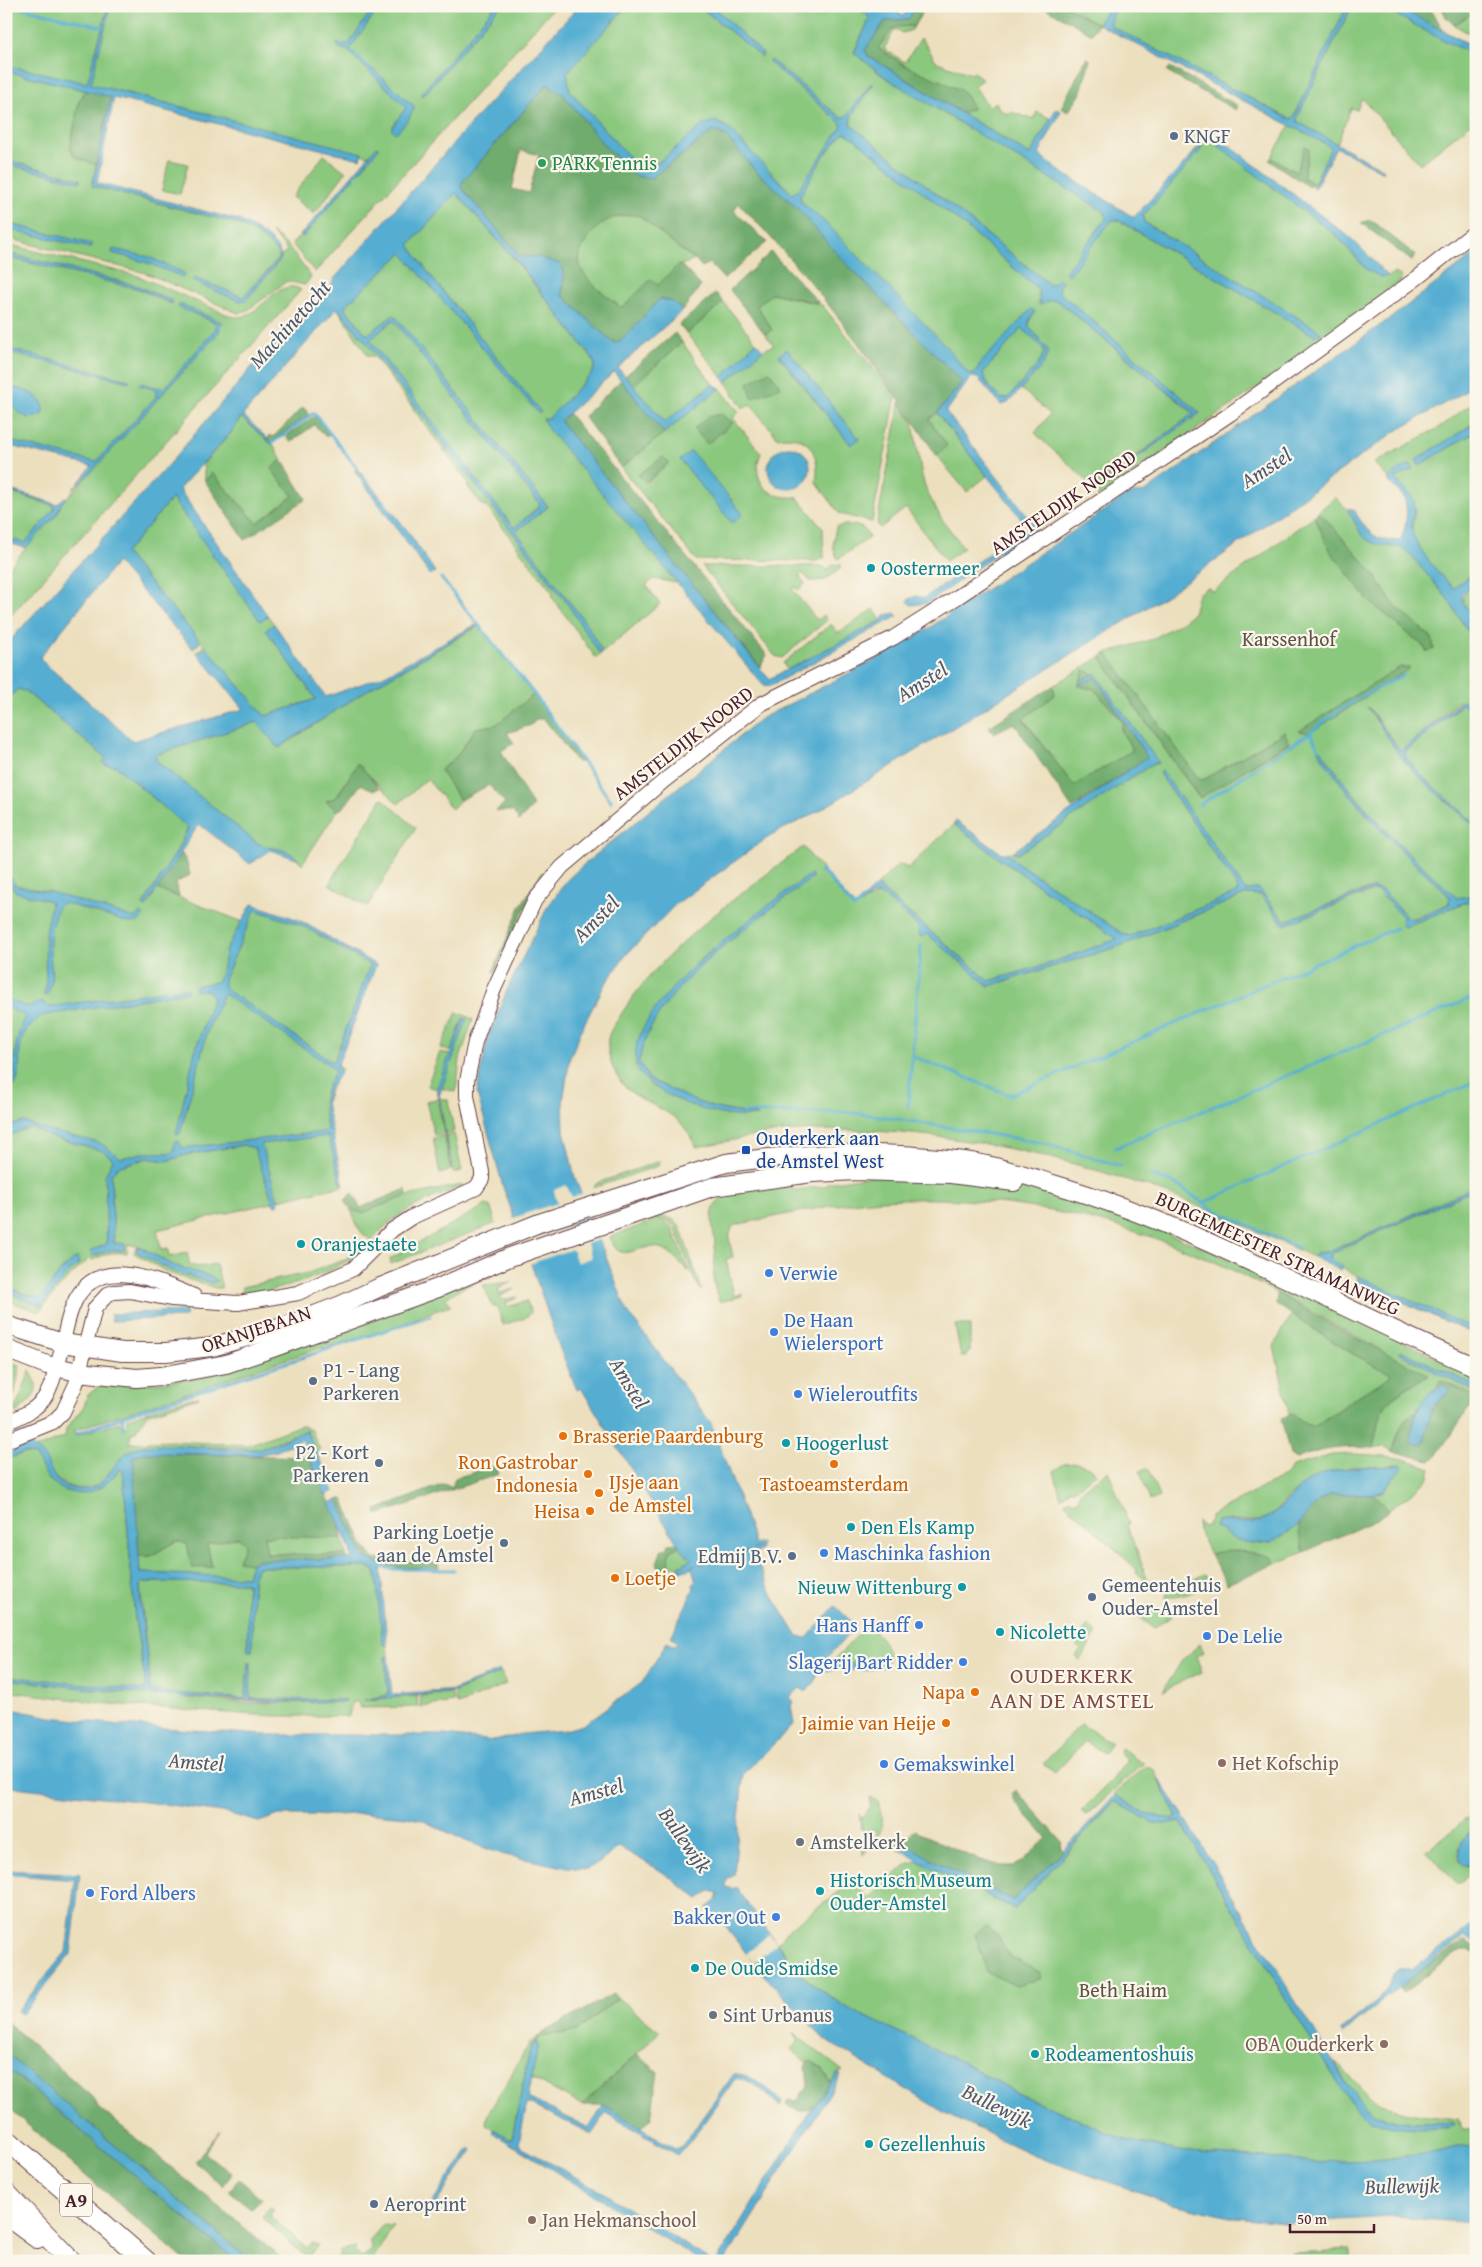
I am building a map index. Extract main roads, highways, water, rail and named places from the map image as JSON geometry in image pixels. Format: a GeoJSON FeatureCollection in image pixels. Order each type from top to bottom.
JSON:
{"type":"FeatureCollection","features":[{"type":"Feature","properties":{"kind":"highway","name":"A9"},"geometry":{"type":"LineString","coordinates":[[6,2139],[146,2261]]}},
{"type":"Feature","properties":{"kind":"highway","name":"A9"},"geometry":{"type":"LineString","coordinates":[[6,2193],[69,2261]]}},
{"type":"Feature","properties":{"kind":"highway","name":"A9"},"geometry":{"type":"LineString","coordinates":[[6,2215],[69,2261]]}},
{"type":"Feature","properties":{"kind":"main road","name":"BURGEMEESTER STRAMANWEG"},"geometry":{"type":"LineString","coordinates":[[502,1237],[726,1162],[753,1158],[849,1153],[965,1161],[1098,1197],[1189,1232],[1333,1302],[1476,1367]]}},
{"type":"Feature","properties":{"kind":"main road","name":"BURGEMEESTER STRAMANWEG"},"geometry":{"type":"LineString","coordinates":[[510,1257],[712,1186],[812,1173],[925,1173],[1061,1186]]}},
{"type":"Feature","properties":{"kind":"main road","name":"ORANJEBAAN"},"geometry":{"type":"LineString","coordinates":[[6,1325],[63,1342],[122,1352],[166,1352],[212,1347],[241,1340],[341,1305],[502,1237]]}},
{"type":"Feature","properties":{"kind":"main road","name":"ORANJEBAAN"},"geometry":{"type":"LineString","coordinates":[[6,1348],[56,1367],[78,1372],[136,1378],[226,1364],[438,1288],[510,1257]]}},
{"type":"Feature","properties":{"kind":"water"},"geometry":{"type":"Polygon","coordinates":[[[374,6],[380,6],[350,49],[415,107],[408,120],[396,133],[391,129],[406,107],[347,50],[338,47],[337,44],[349,44],[374,6]]]}},
{"type":"Feature","properties":{"kind":"water"},"geometry":{"type":"Polygon","coordinates":[[[495,6],[500,6],[423,96],[421,94],[495,6]]]}},
{"type":"Feature","properties":{"kind":"water"},"geometry":{"type":"Polygon","coordinates":[[[579,6],[627,6],[567,73],[570,91],[639,168],[649,170],[703,125],[715,121],[727,127],[792,194],[797,191],[842,126],[840,122],[769,62],[771,60],[841,118],[847,116],[872,82],[873,84],[851,117],[851,125],[1050,285],[1059,279],[1063,281],[1059,286],[1059,292],[1200,413],[1104,481],[1194,413],[1058,301],[1051,300],[1040,305],[1038,289],[965,226],[855,139],[846,133],[842,134],[824,156],[800,196],[802,203],[825,222],[943,343],[969,374],[975,374],[980,364],[1031,309],[1035,311],[1029,321],[1029,327],[1049,351],[1042,366],[1008,403],[1001,405],[978,378],[971,377],[946,412],[1038,529],[999,552],[928,603],[911,605],[908,602],[909,599],[916,596],[924,598],[1028,527],[937,413],[962,382],[840,257],[795,206],[756,171],[725,135],[713,131],[651,178],[636,176],[604,145],[562,93],[547,84],[463,181],[461,187],[520,257],[538,257],[560,264],[564,271],[562,295],[613,343],[630,332],[660,299],[674,302],[682,311],[618,368],[665,422],[713,384],[720,388],[664,433],[614,372],[560,421],[769,679],[881,621],[885,615],[895,613],[898,616],[770,686],[763,685],[548,429],[543,419],[549,418],[592,373],[595,366],[593,359],[516,260],[456,193],[409,245],[429,274],[541,412],[539,414],[402,253],[344,307],[367,335],[394,315],[548,507],[516,531],[585,622],[602,651],[599,653],[567,603],[366,342],[337,308],[243,415],[273,444],[241,417],[230,434],[179,489],[268,616],[260,621],[172,498],[125,553],[200,641],[192,648],[117,562],[40,657],[42,661],[133,741],[244,709],[198,654],[206,647],[265,716],[316,699],[266,630],[274,624],[326,697],[383,676],[475,625],[477,626],[364,692],[278,748],[257,722],[155,755],[158,762],[257,843],[288,852],[299,860],[271,850],[250,864],[199,824],[146,907],[143,905],[176,853],[188,828],[116,766],[105,765],[103,762],[106,758],[25,691],[18,689],[6,700],[6,645],[171,462],[270,346],[328,294],[334,279],[472,122],[579,6]],[[393,320],[370,340],[514,528],[540,506],[539,503],[393,320]],[[1022,328],[983,373],[988,385],[1002,399],[1008,398],[1038,365],[1044,353],[1043,348],[1022,328]]]}},
{"type":"Feature","properties":{"kind":"water"},"geometry":{"type":"Polygon","coordinates":[[[699,6],[713,6],[763,54],[762,57],[699,6]]]}},
{"type":"Feature","properties":{"kind":"water"},"geometry":{"type":"Polygon","coordinates":[[[857,6],[889,6],[903,16],[910,6],[916,6],[909,19],[885,21],[865,50],[868,56],[1030,155],[1056,109],[1061,111],[1039,154],[1055,168],[1130,215],[1135,216],[1202,145],[1201,150],[1143,216],[1144,222],[1321,332],[1315,336],[1118,220],[1112,220],[1069,275],[1065,272],[1106,219],[1105,212],[888,79],[854,53],[870,18],[857,6]]]}},
{"type":"Feature","properties":{"kind":"water"},"geometry":{"type":"Polygon","coordinates":[[[1110,6],[1116,6],[1109,25],[1290,119],[1294,117],[1347,6],[1352,6],[1297,118],[1298,122],[1384,170],[1383,172],[1336,147],[1315,188],[1313,187],[1331,147],[1098,24],[1110,6]]]}},
{"type":"Feature","properties":{"kind":"water"},"geometry":{"type":"Polygon","coordinates":[[[1380,6],[1406,6],[1404,10],[1476,48],[1476,55],[1442,40],[1380,6]]]}},
{"type":"Feature","properties":{"kind":"water"},"geometry":{"type":"Polygon","coordinates":[[[107,10],[109,11],[91,84],[362,153],[360,159],[114,98],[97,183],[238,220],[264,235],[276,247],[281,259],[246,300],[240,301],[192,281],[194,278],[243,297],[280,258],[267,242],[236,223],[92,186],[111,97],[6,71],[6,65],[87,83],[107,10]]]}},
{"type":"Feature","properties":{"kind":"water"},"geometry":{"type":"Polygon","coordinates":[[[1220,143],[1230,146],[1353,240],[1388,276],[1380,277],[1366,269],[1338,237],[1217,145],[1220,143]]]}},
{"type":"Feature","properties":{"kind":"water"},"geometry":{"type":"Polygon","coordinates":[[[377,146],[379,148],[303,237],[301,235],[377,146]]]}},
{"type":"Feature","properties":{"kind":"water"},"geometry":{"type":"Polygon","coordinates":[[[6,160],[80,179],[80,182],[6,164],[6,160]]]}},
{"type":"Feature","properties":{"kind":"water"},"geometry":{"type":"Polygon","coordinates":[[[6,223],[92,244],[91,248],[6,229],[6,223]]]}},
{"type":"Feature","properties":{"kind":"water"},"geometry":{"type":"Polygon","coordinates":[[[113,249],[149,257],[184,273],[183,277],[145,262],[112,253],[113,249]]]}},
{"type":"Feature","properties":{"kind":"water"},"geometry":{"type":"Polygon","coordinates":[[[6,253],[138,286],[172,301],[172,304],[139,289],[6,257],[6,253]]]}},
{"type":"Feature","properties":{"kind":"water"},"geometry":{"type":"Polygon","coordinates":[[[1476,253],[1476,381],[1461,394],[1396,431],[1164,597],[819,811],[773,834],[676,904],[626,955],[604,986],[585,1022],[570,1057],[563,1101],[564,1130],[575,1178],[627,1311],[711,1423],[754,1545],[761,1543],[761,1550],[753,1554],[774,1598],[798,1637],[807,1638],[835,1606],[856,1626],[825,1660],[831,1665],[873,1663],[873,1670],[818,1672],[815,1682],[806,1692],[800,1688],[790,1697],[794,1702],[791,1705],[794,1724],[743,1774],[734,1875],[727,1880],[726,1887],[733,1889],[736,1887],[800,1974],[851,2010],[968,2065],[1019,2094],[1125,2140],[1177,2151],[1314,2162],[1377,2160],[1423,2154],[1457,2146],[1476,2147],[1476,2223],[1393,2217],[1283,2223],[1235,2218],[1173,2204],[1040,2158],[945,2113],[824,2039],[761,1972],[724,1925],[706,1908],[716,1901],[718,1893],[710,1891],[699,1899],[661,1871],[619,1847],[599,1863],[586,1869],[564,1867],[505,1855],[468,1842],[422,1820],[406,1817],[365,1813],[279,1815],[259,1822],[222,1812],[6,1786],[6,1708],[51,1717],[120,1725],[265,1735],[445,1735],[494,1741],[522,1734],[565,1730],[583,1725],[642,1683],[667,1642],[674,1646],[677,1642],[671,1637],[694,1588],[692,1583],[696,1581],[692,1568],[680,1572],[678,1567],[691,1559],[679,1546],[581,1388],[577,1390],[560,1349],[504,1190],[477,1093],[487,1040],[508,988],[547,908],[567,880],[581,867],[762,718],[890,652],[1129,494],[1145,492],[1392,317],[1476,253]]]}},
{"type":"Feature","properties":{"kind":"water"},"geometry":{"type":"Polygon","coordinates":[[[180,304],[221,322],[219,332],[98,465],[73,489],[92,466],[6,445],[6,440],[96,462],[156,397],[156,390],[139,385],[140,383],[164,389],[216,328],[216,323],[178,307],[180,304]]]}},
{"type":"Feature","properties":{"kind":"water"},"geometry":{"type":"Polygon","coordinates":[[[756,342],[763,350],[726,382],[722,377],[756,342]]]}},
{"type":"Feature","properties":{"kind":"water"},"geometry":{"type":"Polygon","coordinates":[[[6,348],[129,380],[129,382],[6,352],[6,348]]]}},
{"type":"Feature","properties":{"kind":"water"},"geometry":{"type":"Polygon","coordinates":[[[787,349],[859,439],[851,445],[779,355],[787,349]]]}},
{"type":"Feature","properties":{"kind":"water"},"geometry":{"type":"Polygon","coordinates":[[[16,388],[32,394],[41,401],[43,410],[41,416],[28,418],[14,408],[10,402],[9,393],[16,388]]]}},
{"type":"Feature","properties":{"kind":"water"},"geometry":{"type":"Polygon","coordinates":[[[1476,422],[1476,431],[1419,466],[1416,460],[1476,422]]]}},
{"type":"Feature","properties":{"kind":"water"},"geometry":{"type":"Polygon","coordinates":[[[785,447],[793,447],[804,453],[810,468],[804,483],[793,489],[785,489],[774,483],[768,472],[768,464],[774,453],[785,447]]]}},
{"type":"Feature","properties":{"kind":"water"},"geometry":{"type":"Polygon","coordinates":[[[691,451],[743,514],[732,523],[680,460],[691,451]]]}},
{"type":"Feature","properties":{"kind":"water"},"geometry":{"type":"Polygon","coordinates":[[[1411,464],[1413,469],[1396,478],[1414,502],[1412,529],[1418,544],[1436,569],[1454,588],[1476,571],[1476,580],[1462,595],[1462,600],[1476,623],[1476,644],[1447,598],[1407,551],[1402,548],[1379,545],[1368,540],[1363,536],[1348,511],[1349,508],[1354,510],[1367,529],[1377,537],[1391,541],[1400,540],[1406,519],[1406,502],[1388,480],[1394,473],[1411,464]]]}},
{"type":"Feature","properties":{"kind":"water"},"geometry":{"type":"Polygon","coordinates":[[[357,468],[407,530],[435,572],[430,575],[355,471],[357,468]]]}},
{"type":"Feature","properties":{"kind":"water"},"geometry":{"type":"Polygon","coordinates":[[[6,489],[57,504],[65,497],[67,498],[61,504],[57,514],[26,548],[6,542],[6,538],[25,543],[55,508],[53,505],[6,491],[6,489]]]}},
{"type":"Feature","properties":{"kind":"water"},"geometry":{"type":"Polygon","coordinates":[[[1095,673],[1158,762],[1149,766],[1016,855],[1014,851],[1147,757],[1095,677],[1081,685],[1081,681],[1095,673]]]}},
{"type":"Feature","properties":{"kind":"water"},"geometry":{"type":"Polygon","coordinates":[[[1463,700],[1476,710],[1476,714],[1462,704],[1405,752],[1405,757],[1425,779],[1476,824],[1476,827],[1421,779],[1401,757],[1367,707],[1401,751],[1463,700]]]}},
{"type":"Feature","properties":{"kind":"water"},"geometry":{"type":"Polygon","coordinates":[[[1319,747],[1334,769],[1366,808],[1419,863],[1457,898],[1476,895],[1476,898],[1404,927],[1401,924],[1403,917],[1378,891],[1372,891],[1284,925],[1261,895],[1247,894],[1120,946],[989,986],[927,934],[923,937],[920,936],[918,926],[884,897],[879,894],[872,895],[859,906],[857,904],[874,888],[878,887],[989,981],[1045,965],[1117,939],[1000,859],[954,824],[956,821],[1001,853],[1008,853],[1015,861],[1123,934],[1131,936],[1237,893],[1238,888],[1159,773],[1162,771],[1245,890],[1259,889],[1285,921],[1374,888],[1383,891],[1408,918],[1416,918],[1449,904],[1450,898],[1442,888],[1375,824],[1345,789],[1318,751],[1319,747]]]}},
{"type":"Feature","properties":{"kind":"water"},"geometry":{"type":"Polygon","coordinates":[[[6,871],[15,885],[54,893],[134,918],[140,913],[144,915],[138,922],[129,923],[65,903],[59,905],[51,934],[52,970],[50,989],[47,995],[43,995],[46,988],[45,932],[51,905],[50,901],[16,892],[6,878],[6,871]]]}},
{"type":"Feature","properties":{"kind":"water"},"geometry":{"type":"Polygon","coordinates":[[[811,874],[813,877],[736,935],[685,982],[664,1007],[648,1034],[639,1062],[649,1079],[695,1101],[715,1108],[758,1116],[731,1116],[689,1105],[651,1084],[636,1066],[636,1046],[648,1020],[665,996],[712,950],[811,874]]]}},
{"type":"Feature","properties":{"kind":"water"},"geometry":{"type":"Polygon","coordinates":[[[252,904],[299,920],[376,965],[337,1066],[340,1073],[329,1090],[326,1102],[343,1184],[341,1184],[328,1136],[261,1144],[279,1204],[274,1205],[254,1148],[243,1145],[185,1155],[166,1161],[147,1158],[117,1167],[111,1176],[114,1243],[125,1244],[124,1251],[111,1250],[93,1256],[90,1251],[107,1244],[105,1176],[113,1159],[103,1151],[51,1137],[32,1128],[6,1137],[6,1127],[24,1122],[43,1129],[100,1143],[121,1158],[142,1153],[171,1153],[174,1150],[175,1141],[178,1141],[183,1148],[323,1132],[327,1129],[324,1100],[327,1088],[335,1072],[332,1067],[224,994],[209,1026],[180,1134],[176,1134],[194,1055],[212,999],[211,993],[206,990],[195,991],[194,986],[216,982],[221,976],[226,949],[252,904]],[[255,910],[224,980],[224,988],[331,1061],[334,1061],[370,965],[301,925],[255,910]]]}},
{"type":"Feature","properties":{"kind":"water"},"geometry":{"type":"Polygon","coordinates":[[[187,988],[187,992],[41,1016],[24,1034],[21,1042],[17,1081],[13,1088],[6,1093],[6,1088],[15,1078],[14,1061],[16,1046],[25,1016],[6,1007],[6,998],[27,1006],[31,1006],[39,1001],[44,1002],[47,1007],[187,988]]]}},
{"type":"Feature","properties":{"kind":"water"},"geometry":{"type":"Polygon","coordinates":[[[464,1018],[467,1019],[439,1096],[451,1170],[437,1088],[464,1018]]]}},
{"type":"Feature","properties":{"kind":"water"},"geometry":{"type":"Polygon","coordinates":[[[1476,1186],[1476,1189],[1331,1253],[1330,1259],[1342,1266],[1340,1270],[1313,1257],[1316,1253],[1326,1252],[1360,1238],[1476,1186]]]}},
{"type":"Feature","properties":{"kind":"water"},"geometry":{"type":"Polygon","coordinates":[[[140,1247],[173,1265],[212,1277],[217,1281],[212,1283],[172,1271],[137,1252],[136,1248],[140,1247]]]}},
{"type":"Feature","properties":{"kind":"water"},"geometry":{"type":"Polygon","coordinates":[[[77,1257],[79,1264],[67,1274],[41,1306],[6,1292],[6,1285],[21,1293],[40,1298],[61,1271],[77,1257]]]}},
{"type":"Feature","properties":{"kind":"water"},"geometry":{"type":"Polygon","coordinates":[[[1358,1276],[1476,1330],[1476,1335],[1357,1281],[1358,1276]]]}},
{"type":"Feature","properties":{"kind":"water"},"geometry":{"type":"Polygon","coordinates":[[[185,1311],[186,1317],[111,1321],[111,1314],[185,1311]]]}},
{"type":"Feature","properties":{"kind":"water"},"geometry":{"type":"Polygon","coordinates":[[[1402,1351],[1476,1386],[1476,1392],[1399,1353],[1402,1351]]]}},
{"type":"Feature","properties":{"kind":"water"},"geometry":{"type":"Polygon","coordinates":[[[1444,1385],[1451,1390],[1432,1407],[1423,1444],[1413,1444],[1410,1440],[1419,1407],[1428,1394],[1444,1385]]]}},
{"type":"Feature","properties":{"kind":"water"},"geometry":{"type":"Polygon","coordinates":[[[306,1430],[334,1491],[325,1495],[302,1439],[277,1451],[256,1455],[143,1453],[133,1457],[140,1573],[247,1577],[251,1564],[257,1560],[352,1559],[350,1549],[330,1503],[338,1500],[363,1556],[383,1565],[381,1573],[387,1643],[383,1645],[376,1575],[374,1570],[368,1567],[258,1567],[253,1577],[252,1651],[248,1651],[247,1583],[144,1582],[140,1585],[140,1598],[150,1691],[244,1699],[246,1698],[248,1662],[251,1663],[250,1699],[345,1700],[346,1702],[263,1701],[180,1697],[14,1680],[14,1677],[144,1690],[146,1686],[135,1619],[123,1470],[119,1469],[105,1485],[96,1490],[78,1493],[68,1492],[50,1480],[36,1456],[25,1453],[6,1459],[6,1453],[31,1445],[43,1455],[59,1482],[71,1488],[84,1489],[94,1487],[102,1481],[128,1451],[138,1447],[161,1445],[256,1449],[275,1444],[306,1430]]]}},
{"type":"Feature","properties":{"kind":"water"},"geometry":{"type":"Polygon","coordinates":[[[1403,1466],[1384,1491],[1373,1494],[1331,1494],[1321,1499],[1295,1528],[1272,1542],[1251,1544],[1234,1539],[1215,1527],[1217,1521],[1250,1522],[1268,1518],[1307,1482],[1325,1474],[1346,1469],[1403,1466]]]}},
{"type":"Feature","properties":{"kind":"water"},"geometry":{"type":"Polygon","coordinates":[[[385,1657],[388,1657],[392,1695],[455,1690],[499,1670],[501,1672],[455,1692],[365,1700],[388,1695],[385,1657]]]}},
{"type":"Feature","properties":{"kind":"water"},"geometry":{"type":"Polygon","coordinates":[[[1157,1776],[1180,1810],[1333,2062],[1359,2099],[1377,2115],[1386,2119],[1405,2123],[1455,2123],[1456,2126],[1421,2129],[1384,2125],[1365,2116],[1354,2106],[1329,2070],[1180,1821],[1164,1824],[1153,1823],[1114,1801],[1015,1909],[918,1861],[900,1848],[902,1842],[944,1866],[1013,1900],[1064,1851],[1115,1795],[1145,1814],[1172,1819],[1177,1817],[1157,1776]]]}},
{"type":"Feature","properties":{"kind":"water"},"geometry":{"type":"Polygon","coordinates":[[[1476,1824],[1476,1854],[1471,1866],[1460,1863],[1459,1852],[1462,1842],[1476,1824]]]}},
{"type":"Feature","properties":{"kind":"water"},"geometry":{"type":"Polygon","coordinates":[[[6,1870],[80,1874],[71,1954],[22,2014],[17,2011],[66,1952],[75,1880],[6,1874],[6,1870]]]}},
{"type":"Feature","properties":{"kind":"water"},"geometry":{"type":"Polygon","coordinates":[[[1473,1924],[1476,1926],[1476,1944],[1464,1936],[1342,2033],[1341,2030],[1386,1993],[1392,1974],[1399,1970],[1412,1970],[1473,1924]]]}},
{"type":"Feature","properties":{"kind":"water"},"geometry":{"type":"Polygon","coordinates":[[[536,2042],[538,2046],[528,2098],[589,2128],[604,2105],[675,2149],[681,2147],[734,2074],[741,2074],[754,2079],[782,2101],[780,2106],[753,2084],[741,2079],[735,2079],[693,2138],[678,2155],[606,2113],[592,2134],[527,2103],[519,2143],[521,2147],[596,2188],[711,2261],[701,2261],[493,2133],[494,2129],[508,2138],[512,2138],[530,2049],[536,2042]]]}},
{"type":"Feature","properties":{"kind":"water"},"geometry":{"type":"Polygon","coordinates":[[[6,2053],[251,2261],[236,2261],[6,2067],[6,2053]]]}},
{"type":"Feature","properties":{"kind":"water"},"geometry":{"type":"Polygon","coordinates":[[[838,2073],[841,2075],[725,2261],[717,2261],[808,2114],[838,2073]]]}},
{"type":"Feature","properties":{"kind":"water"},"geometry":{"type":"Polygon","coordinates":[[[470,2148],[473,2150],[432,2209],[428,2208],[470,2148]]]}},
{"type":"Feature","properties":{"kind":"waterway"},"geometry":{"type":"LineString","coordinates":[[15,6],[102,27]]}},
{"type":"Feature","properties":{"kind":"waterway"},"geometry":{"type":"LineString","coordinates":[[272,443],[314,413],[357,468]]}},
{"type":"Feature","properties":{"kind":"waterway"},"geometry":{"type":"LineString","coordinates":[[441,578],[534,694],[611,801]]}},
{"type":"Feature","properties":{"kind":"waterway"},"geometry":{"type":"LineString","coordinates":[[1199,805],[1310,733],[1343,708],[1404,675]]}},
{"type":"Feature","properties":{"kind":"waterway"},"geometry":{"type":"LineString","coordinates":[[1310,733],[1319,749]]}},
{"type":"Feature","properties":{"kind":"waterway"},"geometry":{"type":"LineString","coordinates":[[820,872],[823,871],[854,908],[859,904]]}},
{"type":"Feature","properties":{"kind":"waterway"},"geometry":{"type":"LineString","coordinates":[[914,1057],[1010,1095],[1396,928]]}},
{"type":"Feature","properties":{"kind":"waterway"},"geometry":{"type":"LineString","coordinates":[[908,1108],[921,945]]}},
{"type":"Feature","properties":{"kind":"waterway"},"geometry":{"type":"LineString","coordinates":[[1115,1148],[1476,996]]}},
{"type":"Feature","properties":{"kind":"waterway"},"geometry":{"type":"LineString","coordinates":[[1205,1202],[1476,1081]]}},
{"type":"Feature","properties":{"kind":"waterway"},"geometry":{"type":"LineString","coordinates":[[744,1113],[844,1112],[872,1115],[1044,1143],[1120,1166]]}},
{"type":"Feature","properties":{"kind":"waterway"},"geometry":{"type":"LineString","coordinates":[[1151,1176],[1174,1183],[1212,1209],[1299,1248]]}},
{"type":"Feature","properties":{"kind":"waterway"},"geometry":{"type":"LineString","coordinates":[[76,1434],[144,1409],[430,1316]]}},
{"type":"Feature","properties":{"kind":"waterway"},"geometry":{"type":"LineString","coordinates":[[122,1418],[124,1429]]}},
{"type":"Feature","properties":{"kind":"waterway"},"geometry":{"type":"LineString","coordinates":[[378,1566],[391,1569],[454,1570]]}},
{"type":"Feature","properties":{"kind":"place","name":"KNGF"},"geometry":{"type":"Point","coordinates":[1174,136]}},
{"type":"Feature","properties":{"kind":"place","name":"PARK Tennis"},"geometry":{"type":"Point","coordinates":[542,163]}},
{"type":"Feature","properties":{"kind":"place","name":"Oostermeer"},"geometry":{"type":"Point","coordinates":[871,568]}},
{"type":"Feature","properties":{"kind":"place","name":"Ouderkerk aan de Amstel West"},"geometry":{"type":"Point","coordinates":[746,1150]}},
{"type":"Feature","properties":{"kind":"place","name":"Oranjestaete"},"geometry":{"type":"Point","coordinates":[301,1244]}},
{"type":"Feature","properties":{"kind":"place","name":"Verwie"},"geometry":{"type":"Point","coordinates":[769,1273]}},
{"type":"Feature","properties":{"kind":"place","name":"De Haan Wielersport"},"geometry":{"type":"Point","coordinates":[774,1332]}},
{"type":"Feature","properties":{"kind":"place","name":"P1 - Lang Parkeren"},"geometry":{"type":"Point","coordinates":[313,1381]}},
{"type":"Feature","properties":{"kind":"place","name":"Wieleroutfits"},"geometry":{"type":"Point","coordinates":[798,1394]}},
{"type":"Feature","properties":{"kind":"place","name":"Brasserie Paardenburg"},"geometry":{"type":"Point","coordinates":[563,1436]}},
{"type":"Feature","properties":{"kind":"place","name":"Hoogerlust"},"geometry":{"type":"Point","coordinates":[786,1443]}},
{"type":"Feature","properties":{"kind":"place","name":"P2 - Kort Parkeren"},"geometry":{"type":"Point","coordinates":[379,1463]}},
{"type":"Feature","properties":{"kind":"place","name":"Tastoeamsterdam"},"geometry":{"type":"Point","coordinates":[834,1464]}},
{"type":"Feature","properties":{"kind":"place","name":"Ron Gastrobar Indonesia"},"geometry":{"type":"Point","coordinates":[588,1474]}},
{"type":"Feature","properties":{"kind":"place","name":"IJsje aan de Amstel"},"geometry":{"type":"Point","coordinates":[599,1493]}},
{"type":"Feature","properties":{"kind":"place","name":"Heisa"},"geometry":{"type":"Point","coordinates":[590,1511]}},
{"type":"Feature","properties":{"kind":"place","name":"Den Els Kamp"},"geometry":{"type":"Point","coordinates":[851,1527]}},
{"type":"Feature","properties":{"kind":"place","name":"Parking Loetje aan de Amstel"},"geometry":{"type":"Point","coordinates":[504,1543]}},
{"type":"Feature","properties":{"kind":"place","name":"Maschinka fashion"},"geometry":{"type":"Point","coordinates":[824,1553]}},
{"type":"Feature","properties":{"kind":"place","name":"Edmij B.V."},"geometry":{"type":"Point","coordinates":[792,1556]}},
{"type":"Feature","properties":{"kind":"place","name":"Loetje"},"geometry":{"type":"Point","coordinates":[615,1578]}},
{"type":"Feature","properties":{"kind":"place","name":"Nieuw Wittenburg"},"geometry":{"type":"Point","coordinates":[962,1587]}},
{"type":"Feature","properties":{"kind":"place","name":"Gemeentehuis Ouder-Amstel"},"geometry":{"type":"Point","coordinates":[1092,1597]}},
{"type":"Feature","properties":{"kind":"place","name":"Hans Hanff"},"geometry":{"type":"Point","coordinates":[919,1625]}},
{"type":"Feature","properties":{"kind":"place","name":"Nicolette"},"geometry":{"type":"Point","coordinates":[1000,1632]}},
{"type":"Feature","properties":{"kind":"place","name":"De Lelie"},"geometry":{"type":"Point","coordinates":[1207,1636]}},
{"type":"Feature","properties":{"kind":"place","name":"Slagerij Bart Ridder"},"geometry":{"type":"Point","coordinates":[963,1662]}},
{"type":"Feature","properties":{"kind":"place","name":"Napa"},"geometry":{"type":"Point","coordinates":[975,1692]}},
{"type":"Feature","properties":{"kind":"place","name":"Jaimie van Heije"},"geometry":{"type":"Point","coordinates":[946,1723]}},
{"type":"Feature","properties":{"kind":"place","name":"Het Kofschip"},"geometry":{"type":"Point","coordinates":[1222,1763]}},
{"type":"Feature","properties":{"kind":"place","name":"Gemakswinkel"},"geometry":{"type":"Point","coordinates":[884,1764]}},
{"type":"Feature","properties":{"kind":"place","name":"Amstelkerk"},"geometry":{"type":"Point","coordinates":[800,1842]}},
{"type":"Feature","properties":{"kind":"place","name":"Historisch Museum Ouder-Amstel"},"geometry":{"type":"Point","coordinates":[820,1891]}},
{"type":"Feature","properties":{"kind":"place","name":"Ford Albers"},"geometry":{"type":"Point","coordinates":[90,1893]}},
{"type":"Feature","properties":{"kind":"place","name":"Bakker Out"},"geometry":{"type":"Point","coordinates":[776,1917]}},
{"type":"Feature","properties":{"kind":"place","name":"De Oude Smidse"},"geometry":{"type":"Point","coordinates":[695,1968]}},
{"type":"Feature","properties":{"kind":"place","name":"Sint Urbanus"},"geometry":{"type":"Point","coordinates":[713,2015]}},
{"type":"Feature","properties":{"kind":"place","name":"OBA Ouderkerk"},"geometry":{"type":"Point","coordinates":[1384,2044]}},
{"type":"Feature","properties":{"kind":"place","name":"Rodeamentoshuis"},"geometry":{"type":"Point","coordinates":[1035,2054]}},
{"type":"Feature","properties":{"kind":"place","name":"Gezellenhuis"},"geometry":{"type":"Point","coordinates":[869,2144]}},
{"type":"Feature","properties":{"kind":"place","name":"Aeroprint"},"geometry":{"type":"Point","coordinates":[374,2204]}},
{"type":"Feature","properties":{"kind":"place","name":"Jan Hekmanschool"},"geometry":{"type":"Point","coordinates":[532,2220]}},
{"type":"Feature","properties":{"kind":"district","name":"OUDERKERK AAN DE AMSTEL"},"geometry":{"type":"Point","coordinates":[1072,1688]}},
{"type":"Feature","properties":{"kind":"water label","name":"Machinetocht"},"geometry":{"type":"Point","coordinates":[290,324]}},
{"type":"Feature","properties":{"kind":"water label","name":"Amstel"},"geometry":{"type":"Point","coordinates":[1266,468]}},
{"type":"Feature","properties":{"kind":"water label","name":"Amstel"},"geometry":{"type":"Point","coordinates":[922,682]}},
{"type":"Feature","properties":{"kind":"water label","name":"Amstel"},"geometry":{"type":"Point","coordinates":[596,919]}},
{"type":"Feature","properties":{"kind":"water label","name":"Amstel"},"geometry":{"type":"Point","coordinates":[629,1383]}},
{"type":"Feature","properties":{"kind":"water label","name":"Amstel"},"geometry":{"type":"Point","coordinates":[196,1762]}},
{"type":"Feature","properties":{"kind":"water label","name":"Amstel"},"geometry":{"type":"Point","coordinates":[596,1792]}},
{"type":"Feature","properties":{"kind":"water label","name":"Bullewijk"},"geometry":{"type":"Point","coordinates":[685,1840]}},
{"type":"Feature","properties":{"kind":"water label","name":"Bullewijk"},"geometry":{"type":"Point","coordinates":[997,2106]}},
{"type":"Feature","properties":{"kind":"water label","name":"Bullewijk"},"geometry":{"type":"Point","coordinates":[1402,2186]}},
{"type":"Feature","properties":{"kind":"park label","name":"Karssenhof"},"geometry":{"type":"Point","coordinates":[1289,639]}},
{"type":"Feature","properties":{"kind":"park label","name":"Beth Haim"},"geometry":{"type":"Point","coordinates":[1123,1990]}}]}
